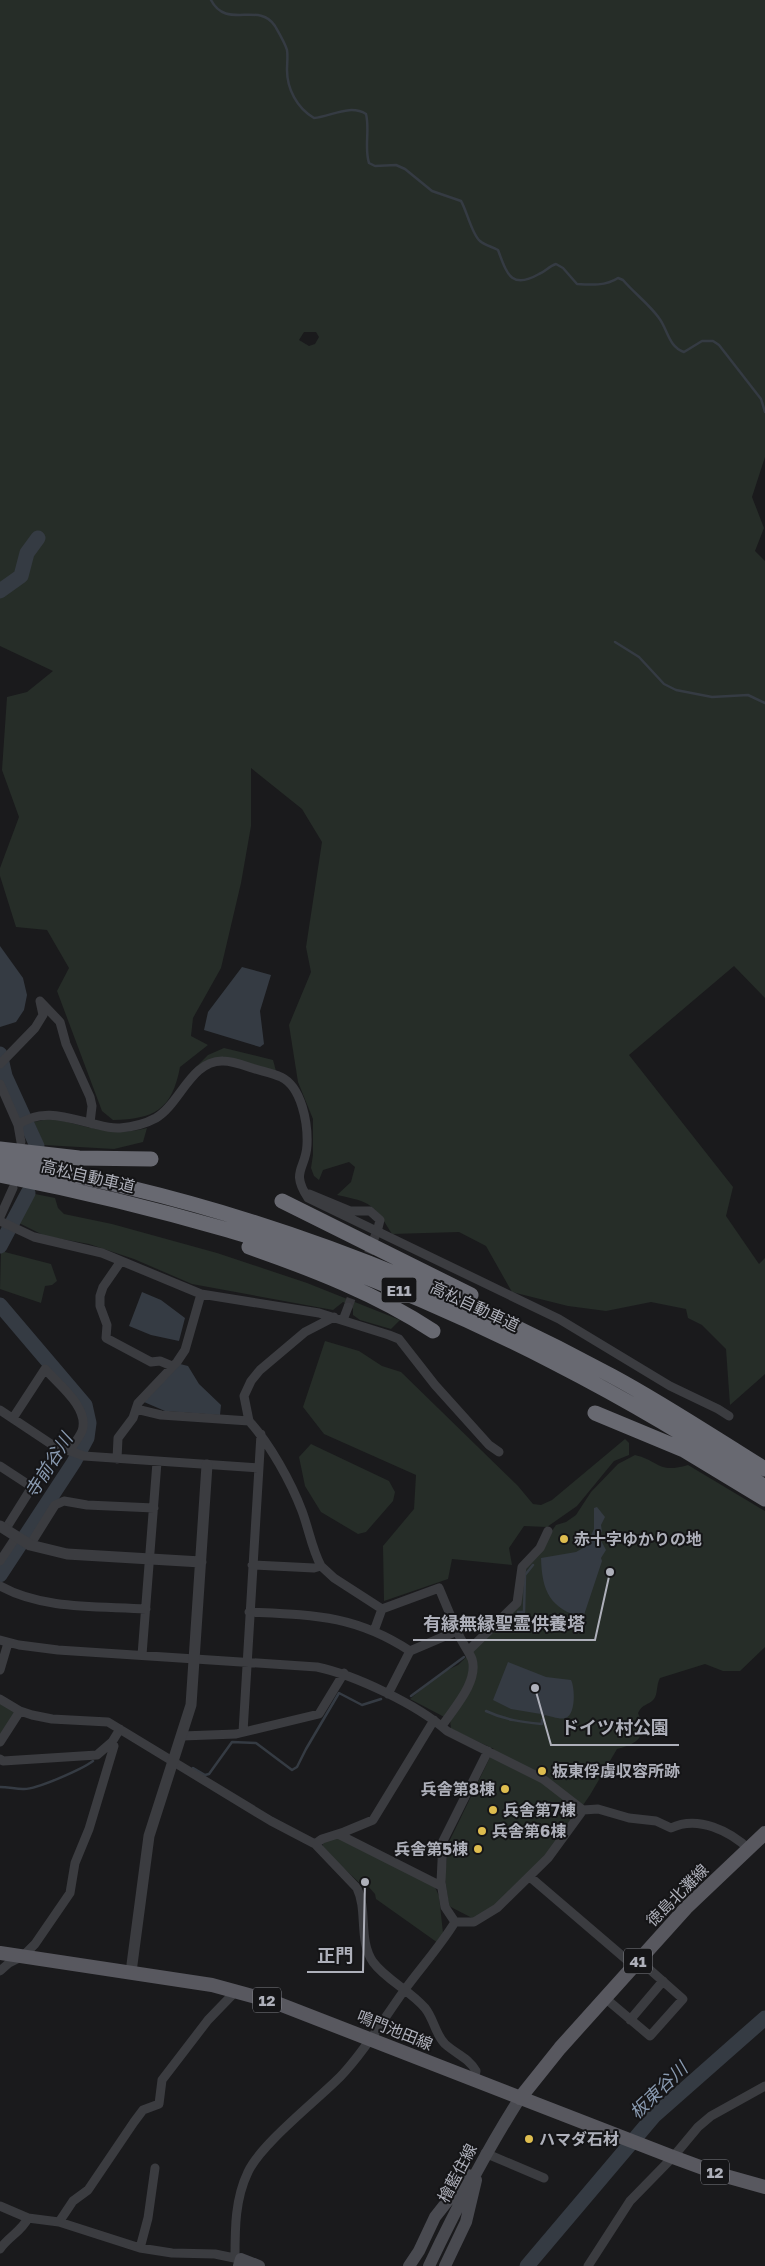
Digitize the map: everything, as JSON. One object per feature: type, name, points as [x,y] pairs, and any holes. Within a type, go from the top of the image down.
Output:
[{"type":"highway","points":[[0,1149],[79,1158],[151,1159]]},
{"type":"highway","name":"高松自動車道","points":[[0,1162],[66,1174],[157,1195],[239,1218],[328,1247],[405,1277],[562,1350],[684,1418],[765,1470]]},
{"type":"highway","name":"高松自動車道","points":[[0,1175],[174,1214],[325,1261],[399,1290],[468,1321],[604,1390],[678,1431],[765,1487]]},
{"type":"highway","points":[[282,1202],[518,1319],[562,1350]]},
{"type":"highway","points":[[174,1214],[238,1243],[312,1269],[412,1317],[434,1331]]},
{"type":"highway","points":[[595,1413],[684,1450],[765,1500]]},
{"type":"main road","name":"徳島北灘線","points":[[520,2098],[560,2048],[686,1908],[750,1850],[765,1833]]},
{"type":"main road","name":"鳴門池田線","points":[[0,1953],[212,1984],[274,2002],[722,2175],[765,2187]]},
{"type":"main road","name":"檜藍住線","points":[[429,2266],[483,2158],[520,2098]]},
{"type":"main road","points":[[409,2266],[419,2252],[435,2217],[460,2183],[483,2158]]},
{"type":"main road","points":[[445,2266],[466,2222],[483,2158]]},
{"type":"main road","points":[[238,2261],[259,2266]]},
{"type":"street","points":[[3,1062],[35,1028],[42,1015],[40,1001],[60,1022],[66,1044],[90,1097],[92,1106],[90,1123]]},
{"type":"street","points":[[22,1123],[50,1114],[118,1128],[140,1125],[156,1118],[175,1101],[199,1070],[222,1060],[282,1077],[290,1084],[298,1096],[305,1120],[307,1146],[299,1181],[304,1192],[315,1203],[559,1319],[670,1386],[729,1416]]},
{"type":"street","points":[[0,1084],[22,1123],[21,1142]]},
{"type":"street","points":[[13,1188],[5,1222],[34,1237],[102,1253],[201,1294],[297,1309],[339,1319],[399,1339],[435,1385],[499,1452]]},
{"type":"street","points":[[304,1192],[350,1211],[370,1211],[380,1220],[378,1228]]},
{"type":"street","points":[[121,1261],[103,1287],[100,1296],[100,1306],[107,1325],[106,1338],[151,1362],[160,1360],[172,1366]]},
{"type":"street","points":[[117,1459],[118,1438],[133,1418],[138,1403],[185,1350],[201,1294]]},
{"type":"street","points":[[348,1307],[339,1319],[305,1332],[260,1370],[251,1381],[244,1396],[249,1421],[261,1434],[302,1511],[314,1551],[322,1566],[334,1578],[382,1609]]},
{"type":"street","points":[[13,1418],[45,1369],[77,1404],[81,1413],[82,1431],[71,1452]]},
{"type":"street","points":[[136,1409],[161,1415],[249,1421]]},
{"type":"street","points":[[0,1410],[51,1444],[84,1456],[207,1466],[258,1468]]},
{"type":"street","points":[[243,1732],[261,1434]]},
{"type":"street","points":[[142,1655],[157,1462]]},
{"type":"street","points":[[0,1466],[32,1487],[3,1528],[23,1541],[67,1554],[201,1562]]},
{"type":"street","points":[[132,1972],[149,1836],[191,1705],[207,1466]]},
{"type":"street","points":[[0,1561],[23,1541],[55,1505],[64,1501],[86,1505],[154,1508]]},
{"type":"street","points":[[468,1651],[517,1603],[522,1567],[540,1548],[548,1531]]},
{"type":"street","points":[[252,1565],[314,1568],[322,1566]]},
{"type":"street","points":[[0,1586],[30,1599],[46,1603],[146,1609]]},
{"type":"street","points":[[374,1630],[382,1609],[439,1588],[472,1661],[472,1674],[467,1688],[442,1726]]},
{"type":"street","points":[[250,1612],[335,1618],[374,1630],[410,1651]]},
{"type":"street","points":[[388,1694],[410,1651],[457,1631]]},
{"type":"street","points":[[0,1670],[4,1642],[58,1650],[317,1667],[344,1673],[388,1694],[434,1720],[447,1731],[547,1781],[583,1810],[598,1809],[629,1818],[656,1821],[671,1828],[681,1823],[692,1822],[720,1829],[736,1836],[750,1850]]},
{"type":"street","points":[[182,1736],[243,1732],[319,1714],[344,1673]]},
{"type":"street","points":[[0,1699],[20,1711],[52,1719],[108,1722],[271,1821],[315,1844],[357,1888],[361,1896],[363,1932],[368,1953],[374,1964],[424,2007],[439,2038],[472,2063],[476,2071],[474,2080]]},
{"type":"street","points":[[0,1742],[20,1711]]},
{"type":"street","points":[[315,1844],[322,1839],[373,1820],[434,1720]]},
{"type":"street","points":[[0,1759],[3,1761],[97,1755],[112,1742],[120,1729]]},
{"type":"street","points":[[0,1971],[23,1956],[35,1944],[70,1893],[75,1862],[97,1803],[114,1746],[112,1742]]},
{"type":"street","points":[[455,1922],[445,1907],[441,1886],[443,1841],[488,1752]]},
{"type":"street","points":[[455,1922],[474,1922],[489,1914],[530,1877],[558,1846],[583,1810]]},
{"type":"street","points":[[338,1834],[441,1886]]},
{"type":"street","points":[[530,1877],[636,1963],[663,1981],[683,1999],[650,2036],[605,1998]]},
{"type":"street","points":[[0,2206],[28,2218],[59,2222],[140,2248],[155,2251],[215,2254],[238,2261],[237,2206],[249,2170],[273,2141],[356,2058],[404,1990],[439,1948],[455,1922]]},
{"type":"street","points":[[630,2020],[663,1981]]},
{"type":"street","points":[[59,2222],[73,2200],[88,2190],[143,2110],[159,2104],[162,2080],[208,2020],[236,1991]]},
{"type":"street","points":[[588,2266],[630,2200],[669,2155],[711,2116],[765,2086]]},
{"type":"street","points":[[483,2158],[544,2178]]},
{"type":"street","points":[[140,2248],[148,2218],[155,2168]]},
{"type":"street","points":[[0,2249],[11,2236],[25,2225],[28,2218]]},
{"type":"shaded area","points":[[0,0],[765,0],[765,457],[752,497],[764,528],[755,551],[765,561],[765,998],[734,966],[629,1055],[733,1187],[726,1216],[759,1264],[765,1258],[765,1374],[730,1405],[726,1349],[702,1325],[688,1318],[686,1309],[651,1302],[606,1311],[568,1306],[512,1292],[486,1246],[459,1232],[392,1234],[376,1210],[365,1203],[337,1195],[351,1182],[355,1167],[349,1162],[323,1170],[319,1180],[314,1176],[311,1168],[313,1119],[298,1082],[289,1025],[311,972],[306,947],[322,842],[302,809],[251,768],[251,826],[241,883],[221,968],[193,1018],[191,1036],[208,1045],[180,1067],[177,1082],[172,1093],[159,1109],[140,1117],[113,1120],[102,1111],[57,991],[69,968],[47,930],[16,927],[0,876],[0,868],[19,817],[2,770],[7,697],[27,692],[53,671],[0,646]],"holes":[[[304,332],[316,332],[319,337],[315,344],[309,346],[299,340]]]},
{"type":"shaded area","points":[[0,946],[23,978],[27,995],[24,1010],[16,1022],[0,1027]]},
{"type":"shaded area","points":[[242,967],[271,975],[260,1011],[264,1044],[260,1047],[204,1030],[208,1012]]},
{"type":"shaded area","points":[[224,1048],[273,1060],[276,1071],[210,1059],[195,1068],[208,1055]]},
{"type":"shaded area","points":[[52,1118],[111,1131],[147,1128],[143,1142],[114,1149],[44,1145],[34,1122]]},
{"type":"shaded area","points":[[30,1193],[55,1198],[58,1208],[64,1214],[112,1224],[217,1253],[307,1283],[400,1320],[391,1329],[360,1320],[353,1315],[353,1307],[343,1302],[333,1310],[192,1284],[134,1259],[89,1244],[45,1236],[19,1223]]},
{"type":"shaded area","points":[[1,1251],[51,1264],[57,1281],[52,1285],[45,1286],[41,1303],[0,1289]]},
{"type":"shaded area","points":[[142,1292],[161,1300],[185,1318],[179,1341],[151,1335],[129,1326]]},
{"type":"shaded area","points":[[325,1341],[359,1351],[382,1366],[401,1372],[518,1486],[533,1504],[541,1505],[552,1500],[625,1439],[629,1443],[629,1455],[614,1461],[577,1506],[547,1527],[524,1526],[509,1548],[512,1565],[452,1559],[448,1579],[384,1601],[383,1546],[414,1509],[416,1475],[324,1434],[303,1407]]},
{"type":"shaded area","points":[[180,1364],[188,1366],[199,1384],[221,1405],[220,1415],[165,1411],[144,1402]]},
{"type":"shaded area","points":[[311,1444],[389,1481],[395,1492],[393,1501],[366,1532],[358,1534],[321,1512],[305,1486],[299,1457]]},
{"type":"shaded area","points":[[635,1455],[665,1467],[671,1468],[688,1465],[765,1511],[765,1647],[740,1671],[723,1671],[705,1664],[660,1678],[654,1699],[638,1713],[642,1727],[640,1737],[631,1744],[617,1749],[590,1795],[556,1844],[503,1901],[474,1919],[449,1906],[445,1878],[448,1844],[494,1749],[451,1729],[450,1720],[410,1699],[441,1673],[458,1665],[519,1607],[525,1570],[556,1525],[566,1522],[576,1515],[591,1492],[618,1464]]},
{"type":"shaded area","points":[[597,1507],[605,1517],[601,1525],[602,1532],[599,1531],[598,1535],[606,1550],[601,1558],[602,1561],[583,1618],[555,1604],[550,1597],[543,1580],[541,1558],[576,1552],[585,1547],[594,1529],[594,1508]]},
{"type":"shaded area","points":[[508,1662],[546,1677],[571,1680],[574,1701],[569,1716],[558,1718],[545,1715],[544,1717],[541,1714],[511,1709],[493,1700]]},
{"type":"shaded area","points":[[0,1702],[16,1712],[0,1737]]},
{"type":"shaded area","points":[[336,1836],[434,1885],[439,1896],[443,1933],[438,1943],[376,1899],[375,1894],[367,1885],[365,1888],[322,1848],[324,1840]]},
{"type":"waterway","points":[[211,0],[217,9],[225,13],[260,16],[268,19],[275,26],[286,47],[287,77],[291,91],[303,109],[314,118],[347,110],[360,111],[366,114],[369,163],[375,166],[396,165],[405,169],[432,191],[461,201],[477,238],[484,244],[498,250],[504,266],[511,277],[516,280],[530,279],[556,264],[563,268],[577,284],[603,284],[618,278],[623,280],[655,313],[671,342],[679,349],[684,352],[702,341],[713,341],[719,345],[761,399],[765,412]]},
{"type":"waterway","name":"寺前谷川","points":[[0,591],[21,576],[27,553],[38,538]]},
{"type":"waterway","points":[[615,642],[639,657],[664,684],[676,690],[712,697],[748,695],[765,703]]},
{"type":"waterway","name":"寺前谷川","points":[[0,1054],[5,1076],[37,1146]]},
{"type":"waterway","name":"寺前谷川","points":[[0,1246],[28,1193]]},
{"type":"waterway","name":"寺前谷川","points":[[0,1305],[85,1405],[89,1423],[87,1438],[74,1462],[0,1575]]},
{"type":"waterway","points":[[518,1612],[524,1612],[525,1575],[533,1565]]},
{"type":"waterway","points":[[411,1696],[464,1657]]},
{"type":"waterway","points":[[193,1768],[205,1775],[209,1774],[232,1742],[256,1743],[292,1770],[297,1767],[339,1693],[362,1705],[381,1699]]},
{"type":"waterway","points":[[486,1711],[500,1717],[521,1721],[542,1724],[542,1720]]},
{"type":"waterway","points":[[0,1787],[23,1789],[38,1786],[69,1774],[93,1761]]},
{"type":"waterway","name":"板東谷川","points":[[527,2266],[654,2116],[765,2018]]},
{"type":"tunnel","points":[[364,1266],[378,1228]]},
{"type":"tunnel","points":[[348,1307],[356,1285]]},
{"type":"place","name":"赤十字ゆかりの地","points":[[564,1539]]},
{"type":"place","name":"有縁無縁聖霊供養塔","points":[[610,1572]]},
{"type":"place","name":"ドイツ村公園","points":[[535,1688]]},
{"type":"place","name":"板東俘虜収容所跡","points":[[542,1771]]},
{"type":"place","name":"兵舎第8棟","points":[[505,1789]]},
{"type":"place","name":"兵舎第7棟","points":[[493,1810]]},
{"type":"place","name":"兵舎第6棟","points":[[482,1831]]},
{"type":"place","name":"兵舎第5棟","points":[[478,1849]]},
{"type":"place","name":"正門","points":[[365,1882]]},
{"type":"place","name":"ハマダ石材","points":[[529,2139]]}]
